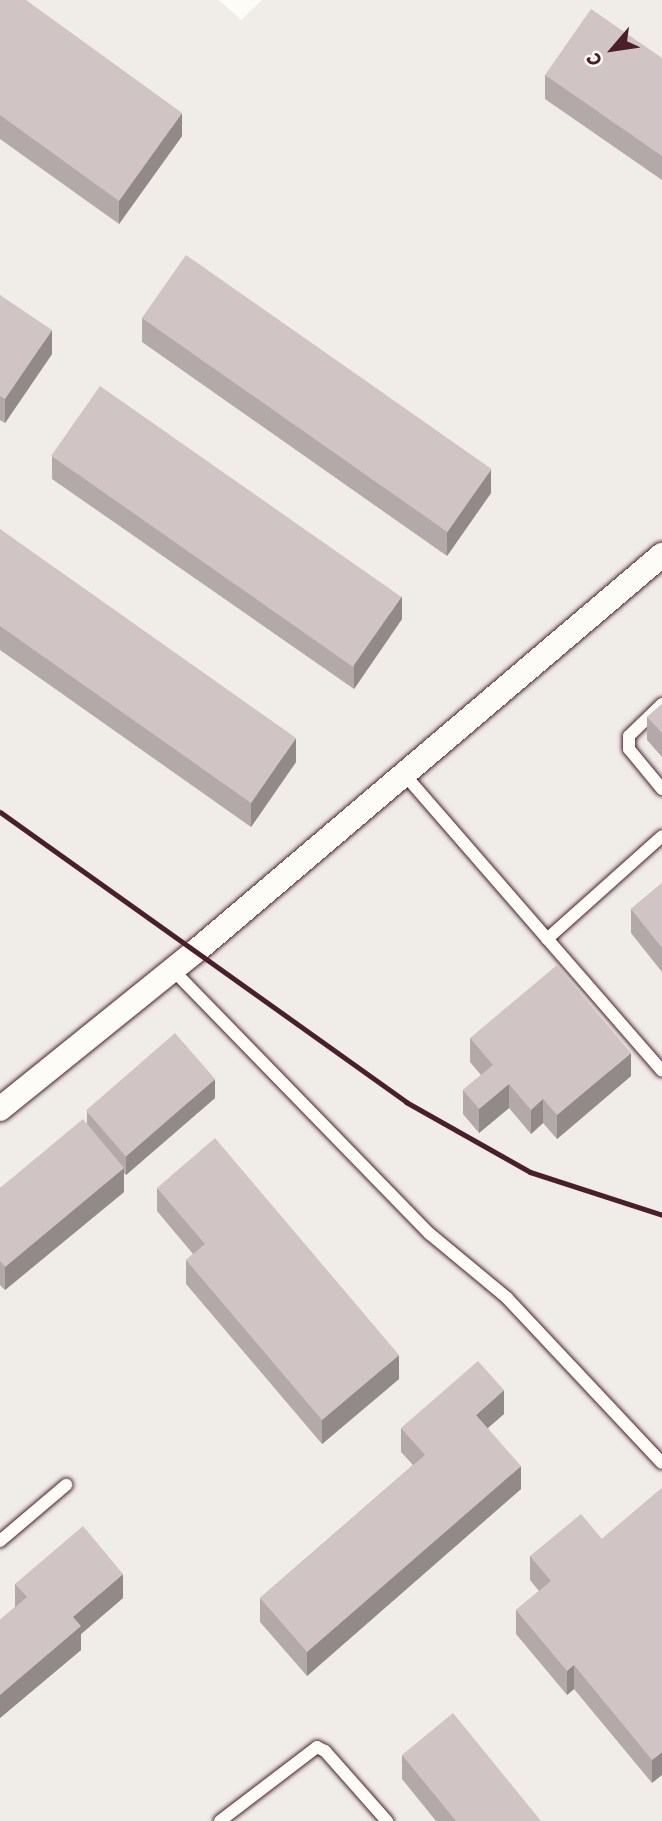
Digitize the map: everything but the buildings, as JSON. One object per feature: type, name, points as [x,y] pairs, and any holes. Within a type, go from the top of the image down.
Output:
[{"type":"street","points":[[0,1109],[173,970],[662,555]]},
{"type":"lane","points":[[662,704],[629,736],[629,749],[662,789]]},
{"type":"lane","points":[[404,774],[662,1071]]},
{"type":"lane","points":[[547,939],[662,836]]},
{"type":"lane","points":[[173,970],[430,1234],[507,1298],[662,1463]]},
{"type":"lane","points":[[0,1541],[66,1485]]},
{"type":"lane","points":[[220,1821],[317,1747],[326,1751],[387,1821]]},
{"type":"shaded area","points":[[0,0],[219,0],[241,20],[262,0],[662,0],[662,1821],[0,1821]]},
{"type":"railway","points":[[0,812],[406,1102],[530,1172],[662,1215]]}]
